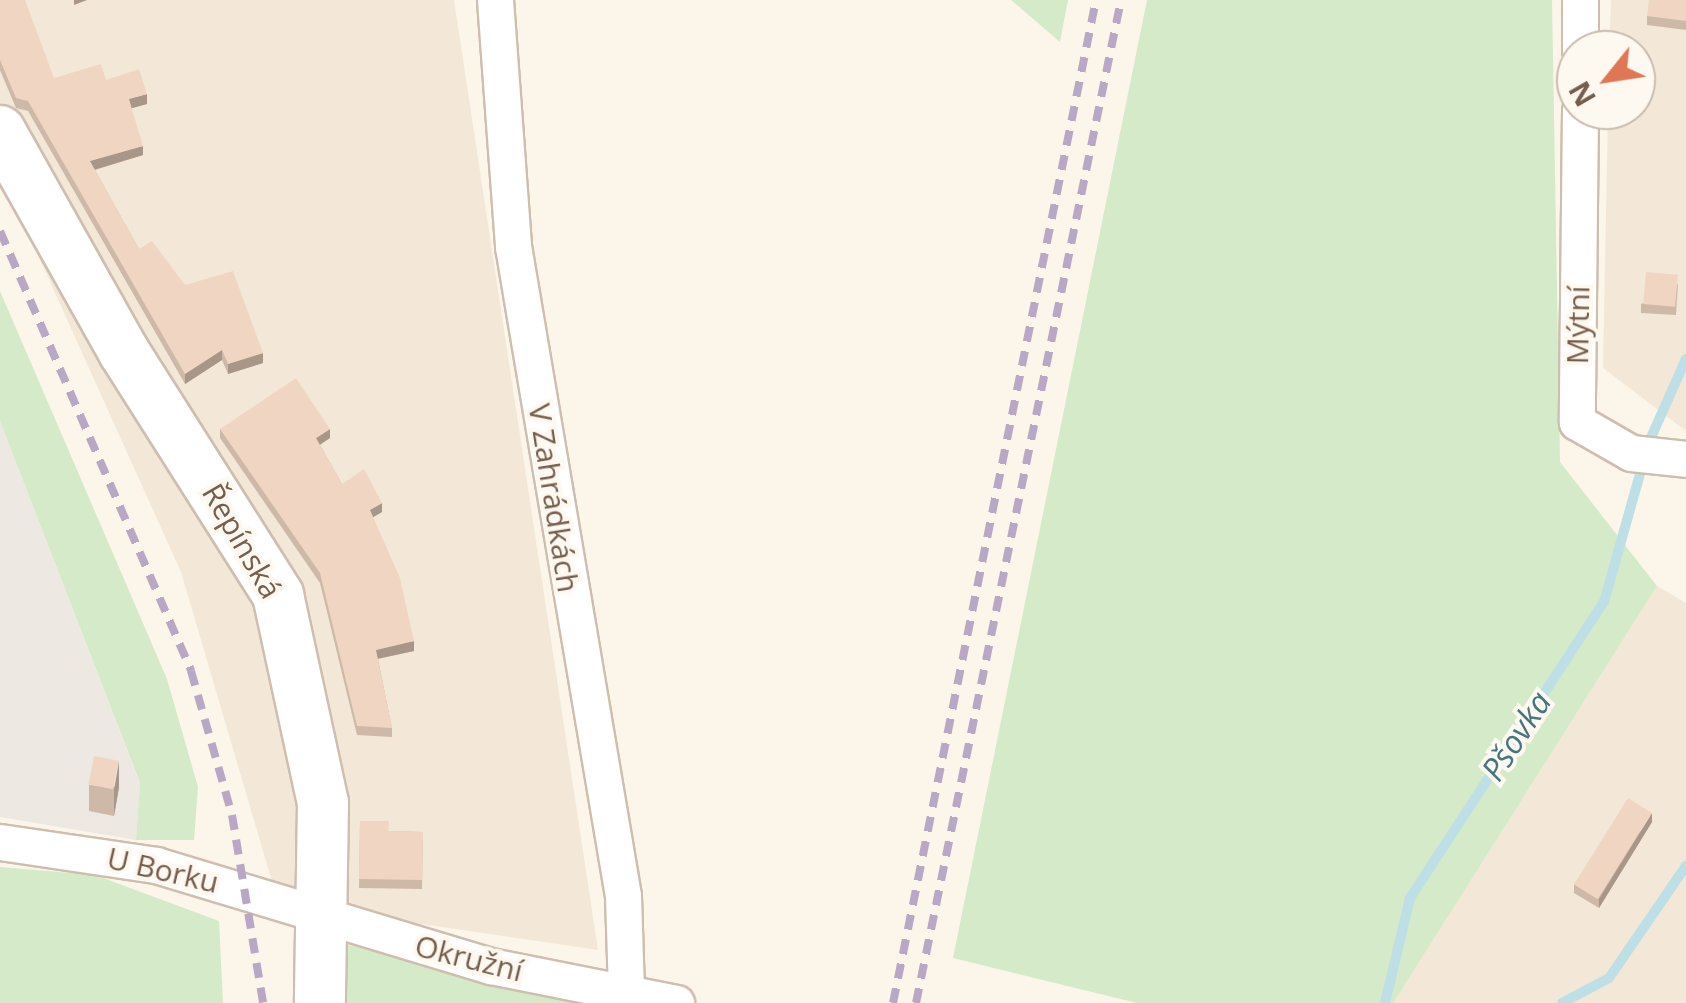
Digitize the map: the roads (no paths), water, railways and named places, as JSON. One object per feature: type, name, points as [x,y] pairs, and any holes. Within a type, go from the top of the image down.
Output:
[{"type":"street","name":"V Zahrádkách","points":[[495,0],[513,246],[623,896],[626,994]]},
{"type":"street","points":[[1580,0],[1580,30]]},
{"type":"street","name":"Mýtní","points":[[1580,130],[1577,422],[1631,452],[1686,459]]},
{"type":"street","name":"Řepínská","points":[[0,131],[124,352],[278,596],[323,804],[320,1003]]},
{"type":"street","name":"U Borku","points":[[0,842],[156,865],[322,918]]},
{"type":"street","name":"Okružní","points":[[322,918],[676,1003]]},
{"type":"waterway","name":"Pšovka","points":[[1649,442],[1686,359]]},
{"type":"waterway","name":"Pšovka","points":[[1385,1003],[1410,898],[1604,602],[1642,467]]},
{"type":"waterway","points":[[1562,1003],[1609,978],[1686,866]]},
{"type":"railway","points":[[893,1003],[1096,0]]},
{"type":"railway","points":[[916,1003],[1121,0]]},
{"type":"railway","points":[[0,231],[191,671],[232,815],[263,1003]]}]
